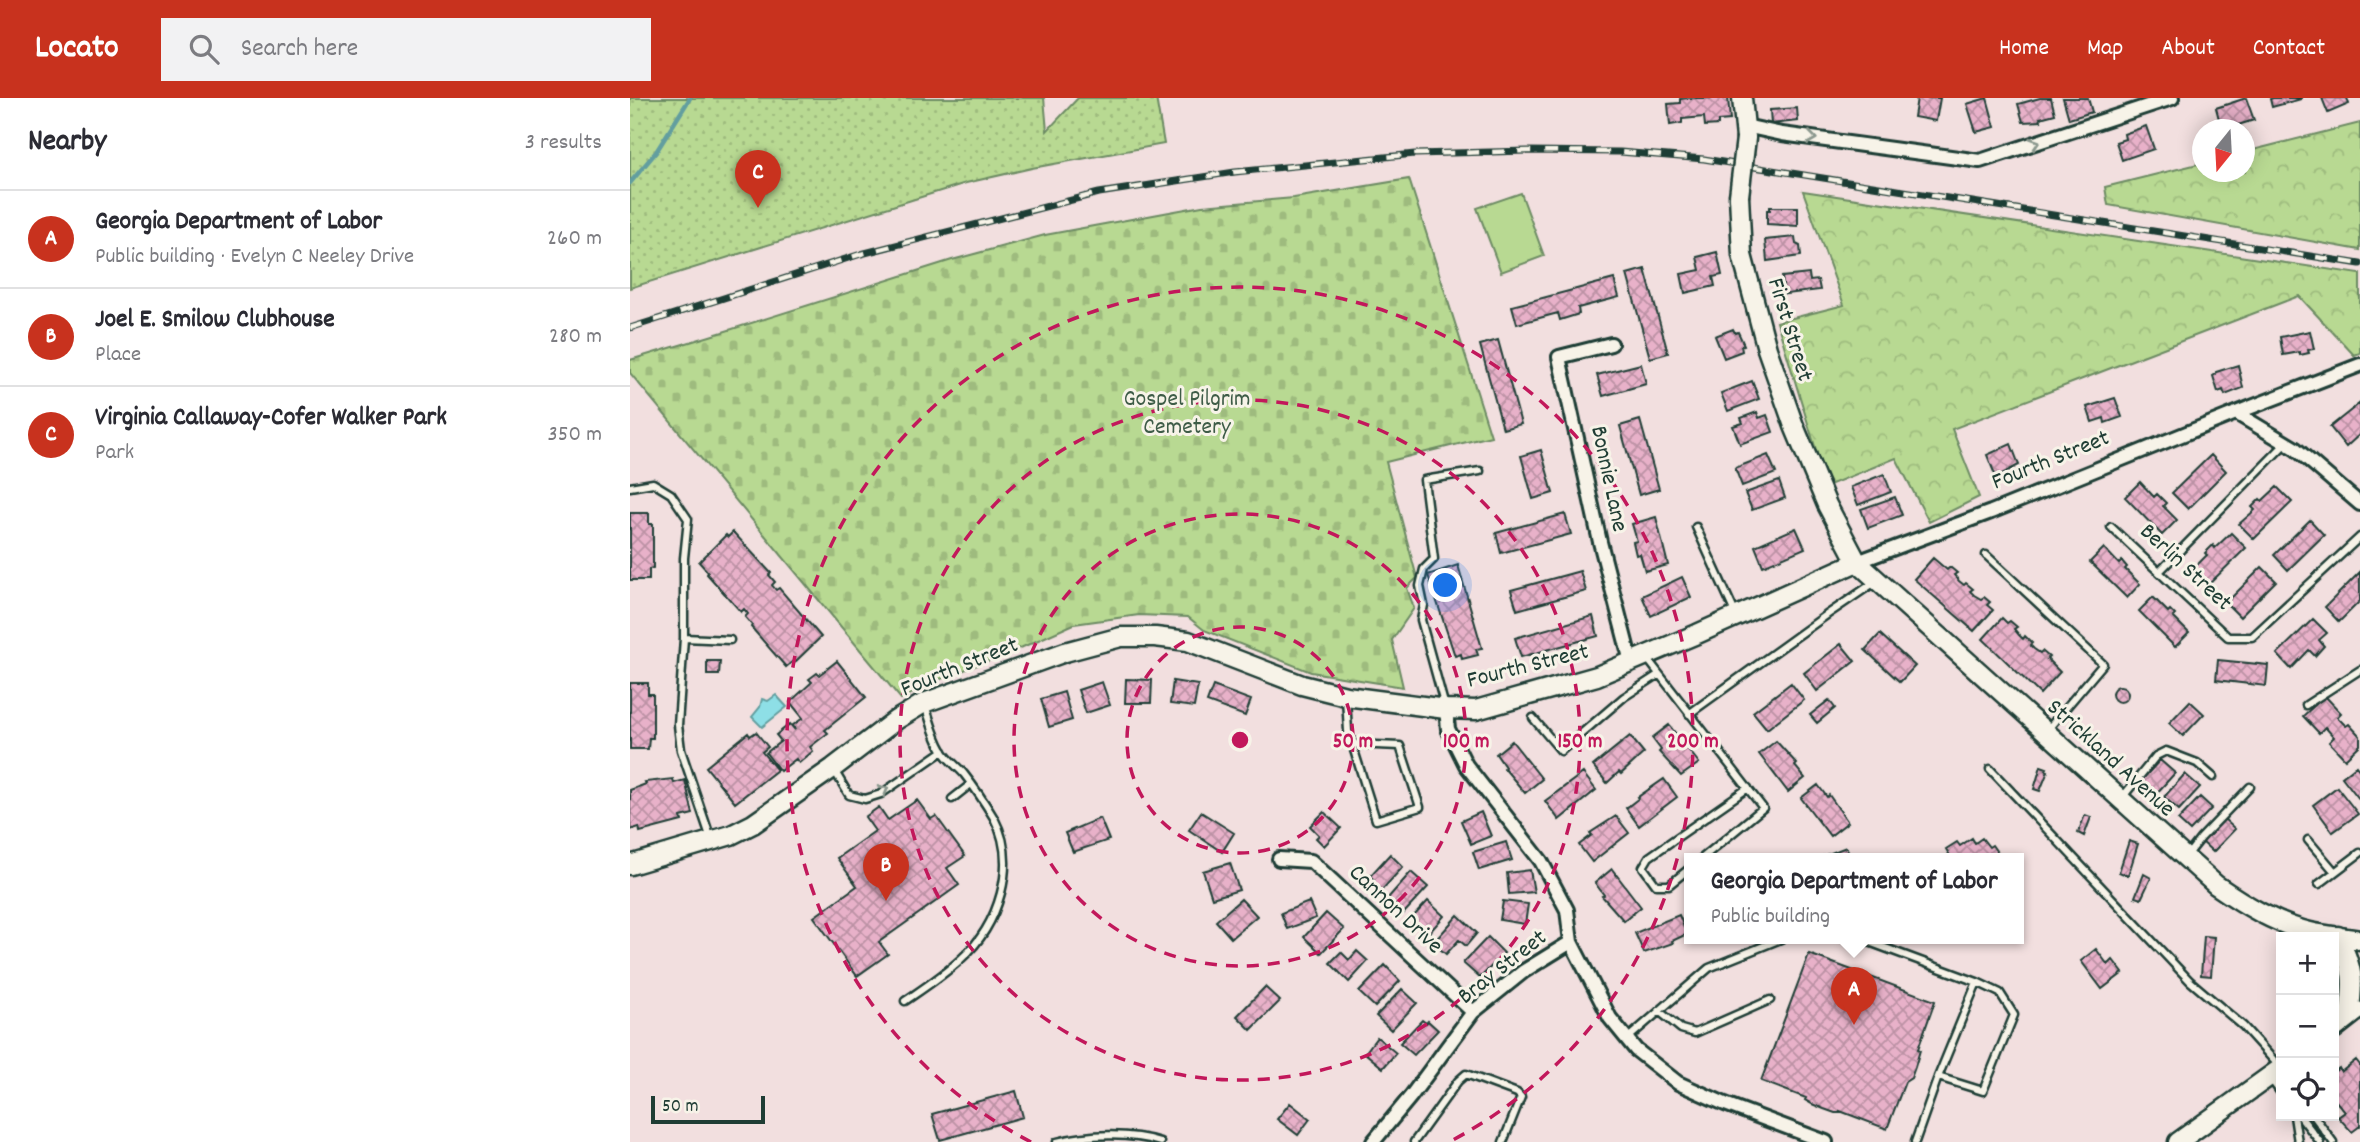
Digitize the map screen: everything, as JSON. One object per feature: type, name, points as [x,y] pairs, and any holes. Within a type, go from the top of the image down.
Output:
[{"type":"street","name":"First Street","points":[[1742,98],[1746,132],[1739,196],[1742,255],[1767,349],[1798,438],[1827,505],[1857,562]]},
{"type":"street","points":[[1746,132],[1783,134],[1980,161],[2172,98]]},
{"type":"street","name":"Bonnie Lane","points":[[1611,344],[1559,356],[1600,542],[1638,659]]},
{"type":"street","name":"Fourth Street","points":[[630,865],[711,841],[753,824],[896,720],[924,704],[1065,652],[1121,637],[1155,637],[1188,642],[1302,685],[1346,696],[1446,709],[1476,710],[1597,676],[1857,562],[1991,512],[2360,365]]},
{"type":"street","points":[[2236,413],[2286,443],[2360,503]]},
{"type":"street","name":"Strickland Avenue","points":[[1857,562],[2045,734],[2216,885],[2261,912],[2301,929],[2317,932]]},
{"type":"street","name":"Bray Street","points":[[1373,1142],[1412,1096],[1474,1012],[1524,971],[1571,942],[1567,910],[1541,861],[1466,765],[1448,729],[1446,709]]},
{"type":"street","name":"Cannon Drive","points":[[1279,859],[1311,861],[1474,1012]]},
{"type":"street","name":"Strickland Avenue","points":[[2339,936],[2360,940]]},
{"type":"street","points":[[2339,938],[2351,963],[2355,1013],[2339,1025]]},
{"type":"street","points":[[1571,942],[1610,1018],[1636,1050],[1678,1083],[1725,1104],[1826,1142]]},
{"type":"street","points":[[2178,1142],[2276,1071]]},
{"type":"lane","points":[[2159,572],[2286,443]]},
{"type":"lane","points":[[1446,709],[1421,620],[1424,605],[1420,586],[1424,569],[1434,559],[1424,480],[1480,471]]},
{"type":"lane","points":[[630,487],[653,483],[671,494],[688,519],[678,724],[681,750],[711,841]]},
{"type":"lane","points":[[1696,527],[1737,616]]},
{"type":"lane","name":"Berlin Street","points":[[2111,527],[2228,637],[2252,637],[2360,537]]},
{"type":"lane","points":[[1986,555],[2103,664],[2045,734]]},
{"type":"lane","points":[[1689,714],[1877,581]]},
{"type":"lane","points":[[684,638],[730,640]]},
{"type":"lane","points":[[1638,659],[1658,675],[1763,808],[1708,853]]},
{"type":"lane","points":[[2306,705],[2360,670]]},
{"type":"lane","points":[[1533,718],[1561,751],[1624,697],[1658,675]]},
{"type":"lane","points":[[1346,696],[1348,730],[1352,744],[1376,820],[1420,807],[1400,746],[1352,744]]},
{"type":"lane","points":[[905,1001],[947,971],[975,945],[993,915],[1001,893],[1005,852],[994,819],[971,784],[943,751],[924,704]]},
{"type":"lane","points":[[833,768],[849,794],[865,799],[881,794],[943,751]]},
{"type":"lane","points":[[2120,801],[2156,756],[2166,751],[2197,763],[2213,777]]},
{"type":"lane","points":[[1990,769],[2190,981],[2243,1026],[2276,1067]]},
{"type":"lane","points":[[952,799],[971,784]]},
{"type":"lane","points":[[2185,859],[2201,838],[2250,787]]},
{"type":"lane","points":[[1684,873],[1670,885],[1656,885],[1643,867],[1649,857],[1748,788]]},
{"type":"lane","points":[[2308,841],[2335,872]]},
{"type":"lane","points":[[2319,884],[2360,853]]},
{"type":"lane","points":[[1627,1040],[1709,968],[1769,944]]},
{"type":"lane","points":[[1874,944],[2000,993],[2014,1015],[1983,1091],[1938,1077]]},
{"type":"lane","points":[[1915,1142],[1977,982]]},
{"type":"lane","points":[[1659,1011],[1681,1029],[1695,1033],[1770,1000]]},
{"type":"lane","points":[[1414,1142],[1458,1081],[1466,1074],[1517,1093],[1521,1097],[1503,1142]]},
{"type":"lane","points":[[2295,1121],[2298,1142]]},
{"type":"lane","points":[[2304,1121],[2320,1142]]},
{"type":"lane","points":[[2318,1121],[2333,1142]]},
{"type":"lane","points":[[1056,1142],[1079,1138],[1142,1136],[1160,1142]]},
{"type":"green space","points":[[630,98],[1044,98],[1047,131],[1078,98],[1156,98],[1164,144],[966,183],[630,288]]},
{"type":"green space","points":[[2360,123],[2360,250],[2108,205],[2105,187],[2192,165],[2192,182],[2255,182],[2255,149]]},
{"type":"green space","name":"Gospel Pilgrim Cemetery","points":[[1409,179],[1491,436],[1386,462],[1417,578],[1407,588],[1414,608],[1392,640],[1403,687],[1311,672],[1204,630],[1188,617],[1139,615],[1074,624],[938,680],[901,699],[630,373],[630,360],[952,260],[1045,235],[1202,206],[1294,198]]},
{"type":"green space","points":[[1803,191],[2360,274],[2360,353],[2354,355],[2299,296],[1952,429],[1979,497],[1929,522],[1896,458],[1827,486],[1777,322],[1844,305]]},
{"type":"green space","points":[[1521,193],[1544,256],[1501,272],[1477,208]]},
{"type":"water","points":[[776,695],[787,707],[762,727],[752,717],[760,707],[762,699],[768,701]]},
{"type":"building","points":[[1728,98],[1730,120],[1705,126],[1704,117],[1682,119],[1682,123],[1670,125],[1668,104],[1680,103],[1680,99]]},
{"type":"building","points":[[1917,98],[1940,98],[1936,121],[1914,117]]},
{"type":"building","points":[[1987,98],[1995,127],[1976,132],[1967,104]]},
{"type":"building","points":[[2051,98],[2055,114],[2040,118],[2041,121],[2023,122],[2018,104]]},
{"type":"building","points":[[2063,98],[2088,98],[2092,112],[2069,119]]},
{"type":"building","points":[[2246,98],[2254,119],[2219,119],[2216,108]]},
{"type":"building","points":[[2322,98],[2347,98],[2349,104],[2328,113]]},
{"type":"building","points":[[2270,99],[2301,99],[2272,107]]},
{"type":"building","points":[[1797,108],[1798,121],[1771,124],[1770,110]]},
{"type":"building","points":[[2146,126],[2154,149],[2122,160],[2116,142],[2125,139],[2124,134]]},
{"type":"building","points":[[1770,207],[1798,207],[1798,226],[1767,224],[1767,210],[1770,210]]},
{"type":"building","points":[[1795,237],[1801,256],[1767,261],[1765,240]]},
{"type":"building","points":[[1717,252],[1722,275],[1713,277],[1715,286],[1685,293],[1681,274],[1700,270],[1697,257]]},
{"type":"building","points":[[1645,269],[1668,353],[1650,358],[1627,274]]},
{"type":"building","points":[[1809,274],[1810,281],[1818,280],[1820,290],[1779,295],[1778,286],[1783,285],[1782,277]]},
{"type":"building","points":[[1614,279],[1619,297],[1578,308],[1579,314],[1560,320],[1558,313],[1517,324],[1512,306]]},
{"type":"building","points":[[1733,329],[1735,333],[1738,332],[1744,345],[1741,346],[1742,351],[1724,358],[1715,336]]},
{"type":"building","points":[[2310,331],[2314,349],[2300,355],[2300,352],[2283,355],[2280,337]]},
{"type":"building","points":[[1498,340],[1521,424],[1503,429],[1480,345]]},
{"type":"building","points":[[1641,364],[1646,384],[1603,396],[1597,375]]},
{"type":"building","points":[[2238,365],[2243,388],[2225,395],[2223,390],[2218,392],[2213,376],[2216,372]]},
{"type":"building","points":[[1752,381],[1759,399],[1728,411],[1721,393]]},
{"type":"building","points":[[2115,398],[2122,417],[2105,423],[2104,418],[2092,422],[2087,407]]},
{"type":"building","points":[[2360,403],[2360,434],[2346,447],[2330,427]]},
{"type":"building","points":[[1757,412],[1759,418],[1767,415],[1773,432],[1740,444],[1733,426],[1743,423],[1741,418]]},
{"type":"building","points":[[1640,420],[1659,489],[1639,495],[1620,426]]},
{"type":"building","points":[[2011,444],[2019,465],[1996,477],[1987,455]]},
{"type":"building","points":[[1541,450],[1553,493],[1533,499],[1521,456]]},
{"type":"building","points":[[1768,455],[1776,473],[1742,486],[1735,468]]},
{"type":"building","points":[[2211,455],[2226,471],[2188,509],[2172,493]]},
{"type":"building","points":[[1884,474],[1891,492],[1858,505],[1851,487]]},
{"type":"building","points":[[1779,481],[1785,498],[1752,510],[1745,493]]},
{"type":"building","points":[[2140,482],[2154,497],[2157,494],[2166,503],[2163,506],[2177,520],[2162,535],[2125,497]]},
{"type":"building","points":[[2277,487],[2292,502],[2254,539],[2239,524],[2255,510],[2252,507],[2260,499],[2262,501]]},
{"type":"building","points":[[1895,497],[1902,515],[1868,528],[1861,509]]},
{"type":"building","points":[[630,513],[649,513],[649,524],[653,524],[653,568],[649,569],[649,580],[630,580]]},
{"type":"building","points":[[1565,514],[1571,534],[1501,553],[1496,533]]},
{"type":"building","points":[[1656,517],[1668,565],[1645,571],[1640,554],[1636,555],[1633,542],[1637,541],[1632,524]]},
{"type":"building","points":[[2310,520],[2324,535],[2288,570],[2274,555]]},
{"type":"building","points":[[1796,528],[1805,548],[1763,566],[1755,546]]},
{"type":"building","points":[[733,532],[771,573],[769,575],[775,582],[772,585],[776,590],[779,588],[821,637],[794,663],[786,667],[751,627],[744,609],[741,612],[699,562],[726,535],[728,537]]},
{"type":"building","points":[[2231,533],[2246,548],[2207,586],[2192,570],[2213,545],[2215,548]]},
{"type":"building","points":[[2104,548],[2119,564],[2122,561],[2127,567],[2125,569],[2140,584],[2127,598],[2090,562]]},
{"type":"building","points":[[1933,558],[1947,570],[1950,567],[1957,573],[1954,575],[1964,585],[1966,583],[1973,589],[1970,591],[1974,595],[1981,599],[1984,597],[1990,602],[1987,605],[1993,610],[1974,631],[1914,579]]},
{"type":"building","points":[[1458,565],[1482,648],[1476,649],[1478,655],[1462,659],[1461,654],[1455,656],[1428,575]]},
{"type":"building","points":[[2262,567],[2276,581],[2240,617],[2226,603]]},
{"type":"building","points":[[1580,571],[1586,591],[1517,610],[1511,590]]},
{"type":"building","points":[[2360,572],[2360,601],[2339,622],[2325,607]]},
{"type":"building","points":[[1682,577],[1691,597],[1651,616],[1642,596]]},
{"type":"building","points":[[2153,597],[2168,612],[2170,610],[2175,615],[2173,617],[2189,633],[2175,647],[2139,611]]},
{"type":"building","points":[[1593,616],[1598,636],[1521,657],[1515,638]]},
{"type":"building","points":[[2002,618],[2017,627],[2014,629],[2019,635],[2023,639],[2025,636],[2034,649],[2049,657],[2047,659],[2060,672],[2040,694],[1983,639]]},
{"type":"building","points":[[2313,619],[2327,633],[2319,640],[2324,646],[2315,656],[2309,650],[2291,669],[2277,654]]},
{"type":"building","points":[[1880,634],[1915,666],[1900,682],[1865,650]]},
{"type":"building","points":[[1841,644],[1855,661],[1817,691],[1804,673]]},
{"type":"building","points":[[2218,660],[2268,665],[2266,686],[2216,680]]},
{"type":"building","points":[[707,661],[720,661],[719,675],[707,675]]},
{"type":"building","points":[[837,661],[866,697],[825,730],[828,733],[810,747],[813,751],[799,763],[796,759],[780,771],[766,753],[781,741],[776,735],[790,724],[795,730],[793,725],[803,718],[790,702],[812,682],[809,679]]},
{"type":"building","points":[[1126,679],[1152,680],[1151,703],[1125,703]]},
{"type":"building","points":[[1173,681],[1198,685],[1194,707],[1170,704]]},
{"type":"building","points":[[1102,682],[1110,705],[1086,713],[1078,690]]},
{"type":"building","points":[[630,683],[648,683],[648,694],[653,694],[653,738],[649,738],[648,749],[630,749]]},
{"type":"building","points":[[1791,683],[1804,700],[1767,729],[1753,712]]},
{"type":"building","points":[[1213,686],[1251,700],[1245,716],[1207,702]]},
{"type":"building","points":[[2120,686],[2126,688],[2126,700],[2120,702],[2114,700],[2112,694],[2114,688]]},
{"type":"building","points":[[1064,692],[1072,720],[1049,727],[1041,699]]},
{"type":"building","points":[[2325,696],[2341,713],[2337,717],[2346,726],[2349,724],[2360,736],[2360,745],[2345,759],[2329,742],[2334,737],[2325,727],[2319,733],[2303,716]]},
{"type":"building","points":[[1829,700],[1835,708],[1817,723],[1810,715]]},
{"type":"building","points":[[2190,701],[2204,714],[2183,736],[2169,723]]},
{"type":"building","points":[[1669,725],[1699,763],[1681,776],[1659,752],[1661,750],[1652,738]]},
{"type":"building","points":[[756,732],[768,747],[762,752],[777,770],[735,803],[706,767],[748,733],[750,736]]},
{"type":"building","points":[[1630,736],[1644,753],[1607,783],[1593,766]]},
{"type":"building","points":[[1512,741],[1542,779],[1525,793],[1496,754]]},
{"type":"building","points":[[1776,741],[1797,764],[1795,766],[1805,778],[1788,792],[1759,754]]},
{"type":"building","points":[[2160,760],[2175,773],[2154,796],[2139,783]]},
{"type":"building","points":[[2041,766],[2048,771],[2040,791],[2034,789]]},
{"type":"building","points":[[2356,766],[2360,771],[2360,800],[2342,777]]},
{"type":"building","points":[[1583,773],[1596,790],[1559,820],[1545,801]]},
{"type":"building","points":[[2185,774],[2200,787],[2179,810],[2164,797]]},
{"type":"building","points":[[673,779],[674,783],[685,780],[693,814],[681,817],[682,821],[640,832],[639,827],[630,830],[630,790],[646,784],[645,782]]},
{"type":"building","points":[[1664,779],[1677,797],[1639,826],[1626,808]]},
{"type":"building","points":[[1818,785],[1827,797],[1829,795],[1848,822],[1830,836],[1801,798]]},
{"type":"building","points":[[2337,787],[2358,814],[2333,832],[2313,805]]},
{"type":"building","points":[[2200,797],[2212,808],[2190,831],[2178,820]]},
{"type":"building","points":[[917,800],[931,819],[936,816],[965,856],[947,868],[959,885],[879,942],[888,954],[857,976],[814,917],[857,886],[837,858],[875,831],[865,817],[879,807],[888,820]]},
{"type":"building","points":[[1201,812],[1234,833],[1222,852],[1189,830]]},
{"type":"building","points":[[1324,812],[1341,828],[1324,846],[1316,838],[1319,835],[1310,826]]},
{"type":"building","points":[[1481,812],[1491,836],[1471,844],[1461,821]]},
{"type":"building","points":[[2085,815],[2091,817],[2084,836],[2078,833]]},
{"type":"building","points":[[1616,816],[1629,833],[1592,862],[1579,845],[1592,835],[1590,833]]},
{"type":"building","points":[[1100,818],[1109,840],[1073,852],[1065,833]]},
{"type":"building","points":[[2223,818],[2235,829],[2213,852],[2201,841]]},
{"type":"building","points":[[1972,838],[1975,843],[1982,838],[1998,853],[1948,853],[1946,849],[1957,842],[1960,846]]},
{"type":"building","points":[[2129,841],[2138,844],[2128,876],[2119,872]]},
{"type":"building","points":[[1506,842],[1512,860],[1479,870],[1473,852]]},
{"type":"building","points":[[1846,847],[1848,853],[1831,853]]},
{"type":"building","points":[[1390,854],[1403,867],[1380,892],[1370,884],[1374,880],[1370,876]]},
{"type":"building","points":[[1230,863],[1239,890],[1212,898],[1203,871]]},
{"type":"building","points":[[1612,869],[1641,907],[1624,921],[1602,896],[1604,895],[1595,883]]},
{"type":"building","points":[[1530,870],[1534,892],[1509,894],[1507,873]]},
{"type":"building","points":[[1411,872],[1428,887],[1404,913],[1388,898]]},
{"type":"building","points":[[2144,874],[2151,878],[2141,899],[2135,897]]},
{"type":"building","points":[[1241,899],[1257,916],[1231,938],[1216,921]]},
{"type":"building","points":[[1428,901],[1444,916],[1428,934],[1411,919]]},
{"type":"building","points":[[1503,901],[1528,904],[1525,924],[1500,920]]},
{"type":"building","points":[[1309,902],[1316,918],[1287,929],[1281,913]]},
{"type":"building","points":[[1326,913],[1344,929],[1321,953],[1304,937]]},
{"type":"building","points":[[1458,915],[1477,933],[1466,946],[1459,940],[1446,954],[1433,943]]},
{"type":"building","points":[[1679,915],[1684,927],[1684,935],[1672,941],[1673,943],[1644,953],[1635,933]]},
{"type":"building","points":[[2204,936],[2214,937],[2211,976],[2201,975]]},
{"type":"building","points":[[1488,937],[1504,953],[1480,978],[1463,963]]},
{"type":"building","points":[[2096,949],[2108,965],[2113,960],[2123,973],[2102,989],[2081,961]]},
{"type":"building","points":[[1357,951],[1368,961],[1349,982],[1330,963],[1341,952],[1349,960]]},
{"type":"building","points":[[1809,954],[1935,1001],[1911,1078],[1905,1082],[1887,1129],[1840,1111],[1835,1113],[1824,1109],[1805,1100],[1806,1098],[1761,1081]]},
{"type":"building","points":[[1385,965],[1400,981],[1375,1007],[1359,992]]},
{"type":"building","points":[[1265,987],[1280,1001],[1251,1030],[1237,1016]]},
{"type":"building","points":[[1402,989],[1417,1003],[1391,1030],[1376,1016]]},
{"type":"building","points":[[1422,1020],[1426,1023],[1428,1021],[1438,1030],[1414,1055],[1400,1043]]},
{"type":"building","points":[[1377,1037],[1396,1053],[1383,1068],[1365,1053]]},
{"type":"building","points":[[2356,1060],[2360,1065],[2360,1126],[2352,1132],[2339,1118],[2345,1112],[2339,1105],[2339,1068],[2341,1072]]},
{"type":"building","points":[[1016,1091],[1023,1117],[940,1140],[932,1114]]},
{"type":"building","points":[[1290,1103],[1310,1119],[1298,1135],[1277,1119]]},
{"type":"waterway","points":[[630,183],[656,152],[690,98]]},
{"type":"railway","points":[[630,328],[861,254],[1099,193],[1235,172],[1415,154],[1620,152],[1704,159],[2360,264]]},
{"type":"place","name":"Virginia Callaway-Cofer Walker Park","points":[[758,208]]},
{"type":"place","name":"Joel E. Smilow Clubhouse","points":[[886,901]]},
{"type":"place","name":"Georgia Department of Labor","points":[[1854,1025]]}]
